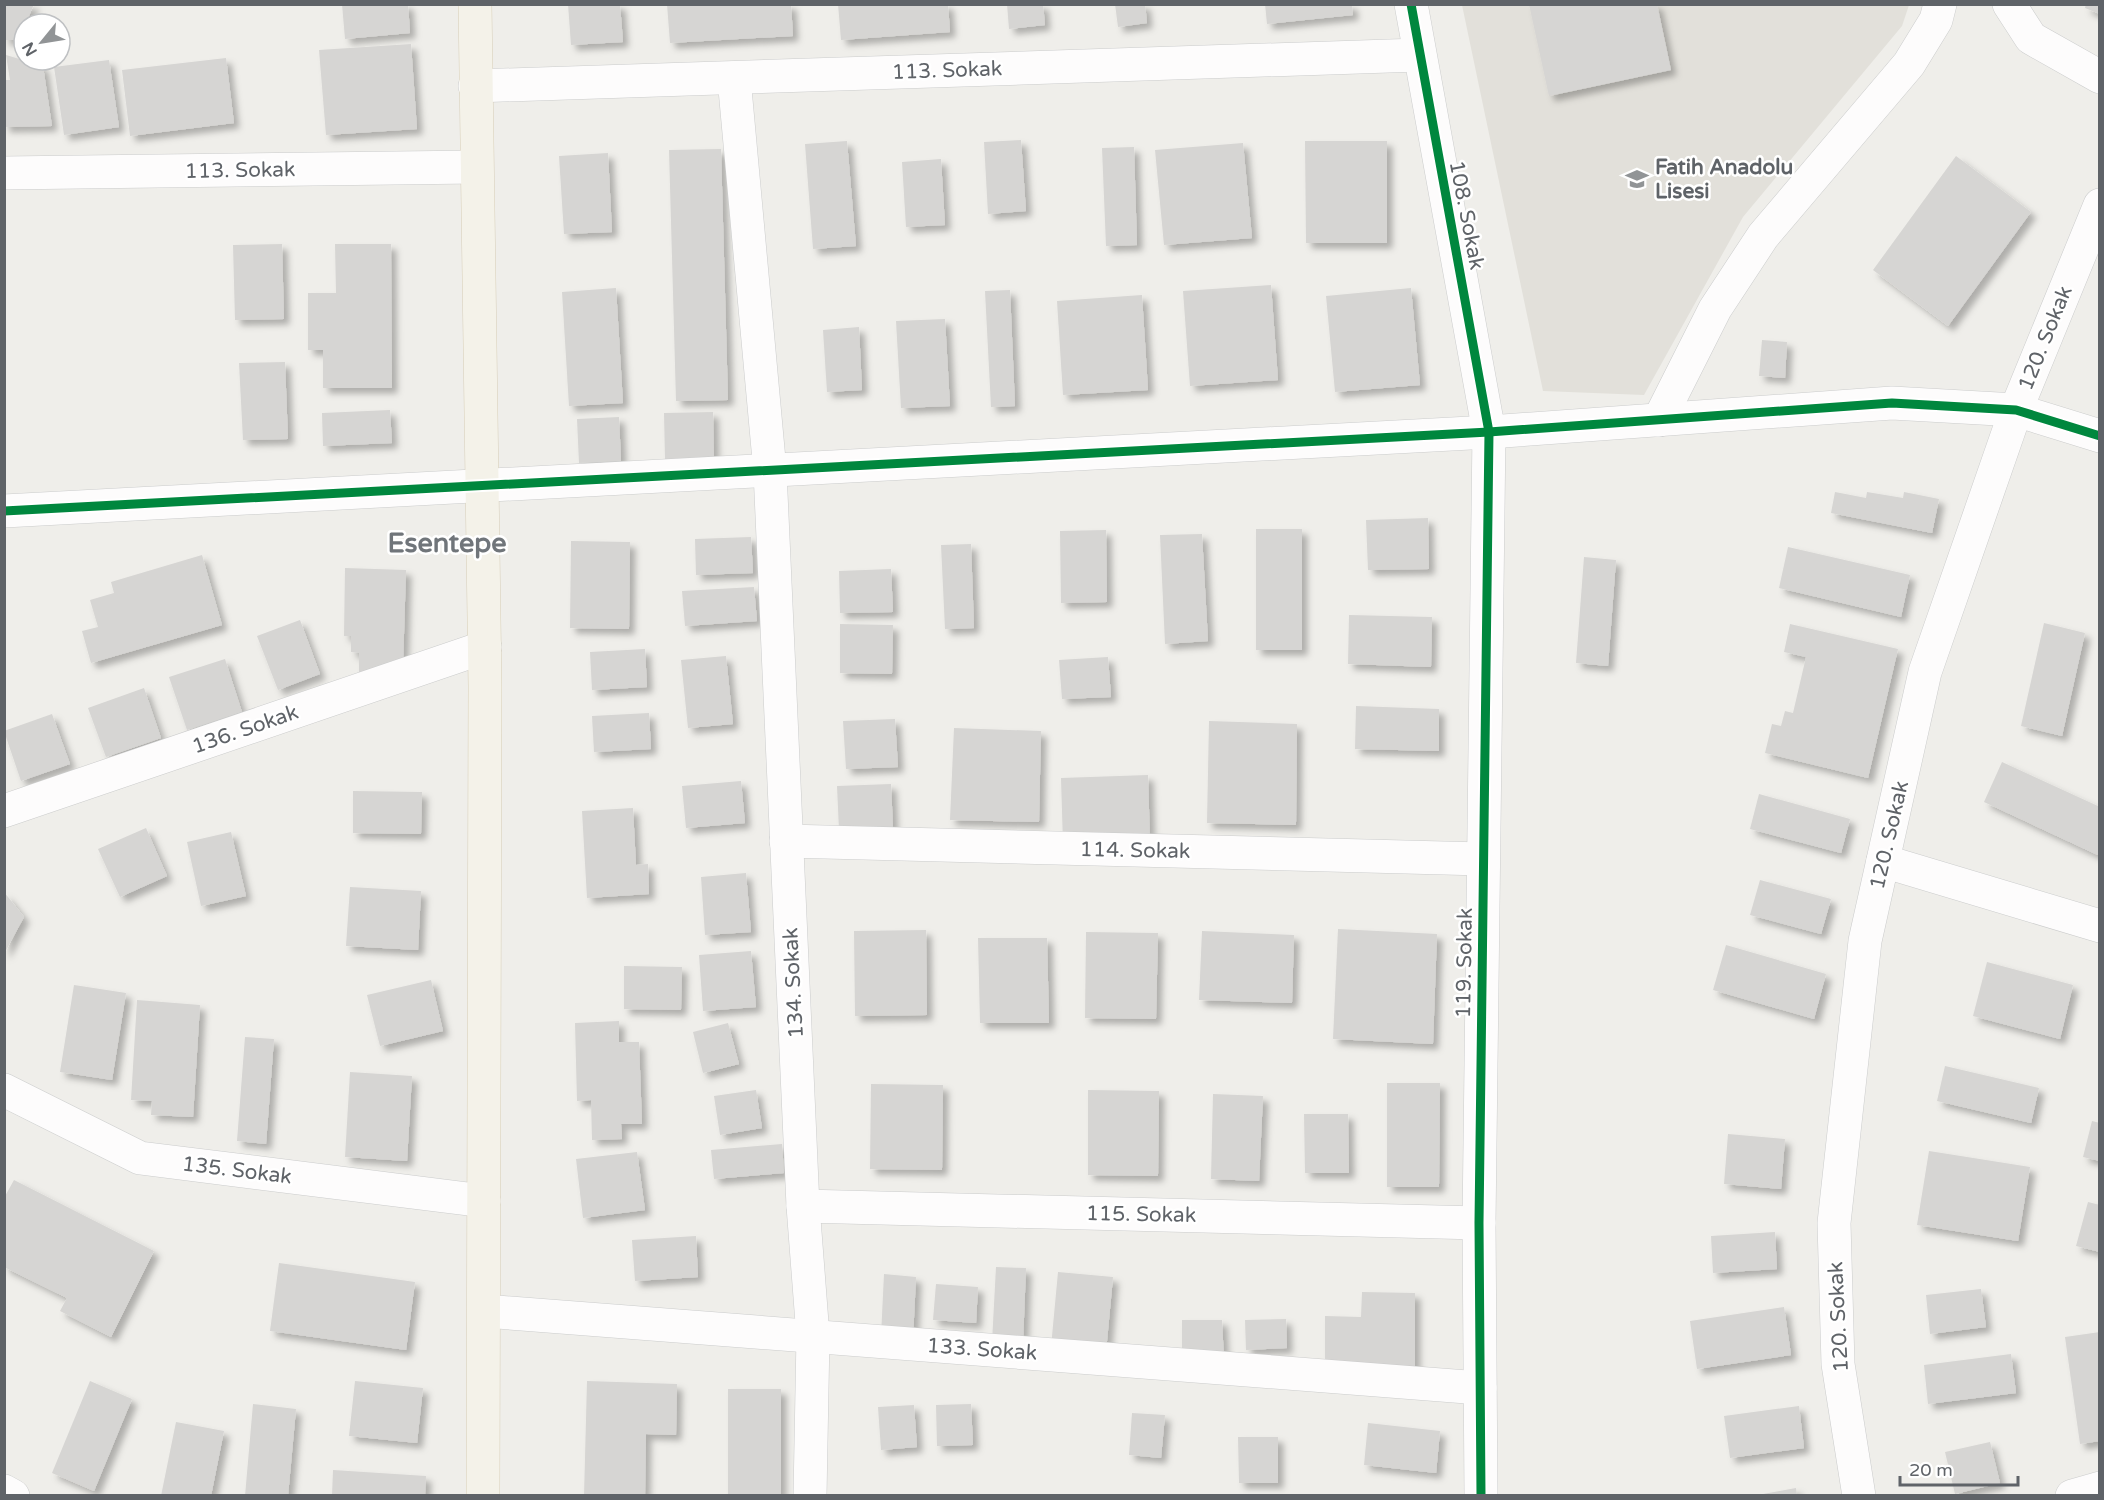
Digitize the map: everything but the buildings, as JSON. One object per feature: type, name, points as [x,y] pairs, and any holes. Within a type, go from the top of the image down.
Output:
[{"type":"main road","points":[[475,4],[485,647],[483,1496]]},
{"type":"street","name":"108. Sokak","points":[[1411,4],[1489,432]]},
{"type":"street","points":[[1659,420],[1715,309],[1763,236],[1909,64],[1936,20],[1940,4]]},
{"type":"street","points":[[2009,4],[2031,38],[2100,77]]},
{"type":"street","name":"113. Sokak","points":[[475,86],[1419,55]]},
{"type":"street","name":"134. Sokak","points":[[734,78],[770,471],[803,1206],[813,1336],[810,1496]]},
{"type":"street","name":"113. Sokak","points":[[4,172],[476,167]]},
{"type":"street","name":"120. Sokak","points":[[1859,1496],[1838,1364],[1834,1223],[1865,942],[1925,672],[2016,410],[2100,205]]},
{"type":"street","points":[[5,514],[1489,432],[1892,403],[2016,410],[2100,436]]},
{"type":"street","name":"119. Sokak","points":[[1481,1496],[1479,1223],[1489,432]]},
{"type":"street","name":"136. Sokak","points":[[4,811],[485,647]]},
{"type":"street","name":"114. Sokak","points":[[786,842],[1484,859]]},
{"type":"street","points":[[1883,861],[2100,926]]},
{"type":"street","name":"135. Sokak","points":[[4,1090],[140,1158],[484,1201]]},
{"type":"street","name":"115. Sokak","points":[[803,1206],[1479,1223]]},
{"type":"street","name":"133. Sokak","points":[[484,1311],[1480,1388]]},
{"type":"street","points":[[2072,1496],[2100,1488]]},
{"type":"street","points":[[4,1491],[13,1496]]},
{"type":"shaded area","name":"Fatih Anadolu Lisesi","points":[[1462,5],[1909,5],[1902,26],[1743,217],[1644,395],[1543,391]]},
{"type":"cycle path","points":[[1411,4],[1489,432],[1479,1223],[1481,1496]]},
{"type":"cycle path","points":[[4,511],[1489,432],[1892,403],[2016,410],[2100,436]]},
{"type":"place","name":"Fatih Anadolu Lisesi","points":[[1637,179]]},
{"type":"district","name":"Esentepe","points":[[447,543]]}]
